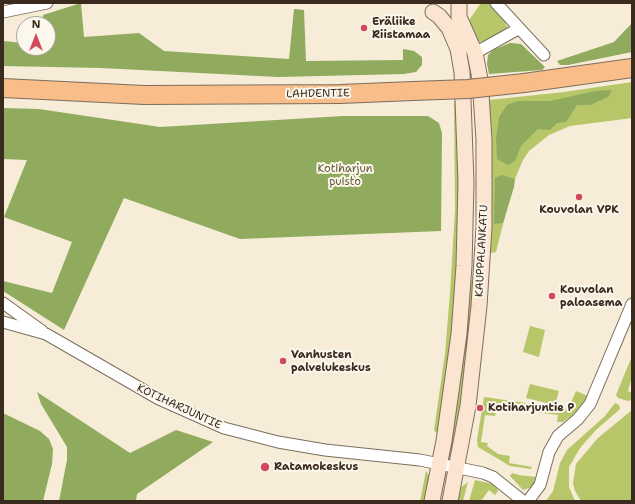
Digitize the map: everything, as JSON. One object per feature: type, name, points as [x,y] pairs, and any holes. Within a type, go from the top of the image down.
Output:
[{"type":"highway","name":"LAHDENTIE","points":[[3,88],[144,95],[332,94],[468,89],[632,68]]},
{"type":"main road","points":[[427,7],[446,12],[459,3]]},
{"type":"main road","name":"KAUPPALANKATU","points":[[450,501],[457,468],[474,351],[484,227],[484,140],[480,78],[475,53],[459,16],[459,3]]},
{"type":"main road","name":"KAUPPALANKATU","points":[[427,7],[439,16],[449,28],[458,49],[462,72],[466,182],[464,266],[459,334],[440,463],[432,501]]},
{"type":"street","points":[[3,12],[47,3]]},
{"type":"street","points":[[496,3],[518,29],[544,55]]},
{"type":"street","points":[[475,53],[518,29]]},
{"type":"street","points":[[3,303],[46,334]]},
{"type":"street","points":[[528,501],[540,485],[549,452],[558,436],[582,415],[590,404],[632,304]]},
{"type":"street","name":"KOTIHARJUNTIE","points":[[3,322],[46,334],[158,399],[224,428],[272,441],[317,449],[440,463],[488,475],[523,501]]},
{"type":"green space","points":[[81,3],[84,37],[139,33],[164,51],[289,59],[294,9],[304,10],[306,61],[403,60],[403,49],[414,51],[422,57],[422,65],[416,72],[404,74],[278,77],[101,68],[3,66],[3,41],[16,42],[16,56],[56,56],[56,16],[43,15]]},
{"type":"green space","points":[[481,3],[490,3],[502,17],[508,28],[505,34],[482,42],[477,41],[467,23]]},
{"type":"green space","points":[[632,23],[632,52],[568,65],[560,65],[557,61],[614,42]]},
{"type":"green space","points":[[510,43],[521,44],[545,67],[542,70],[489,74],[487,64],[488,55],[493,50]]},
{"type":"green space","points":[[632,82],[632,118],[570,126],[549,135],[529,151],[523,160],[514,181],[496,252],[490,253],[492,168],[489,100],[564,92]]},
{"type":"green space","points":[[612,90],[608,97],[590,105],[577,105],[566,122],[557,123],[550,130],[538,129],[521,146],[515,161],[508,165],[497,159],[496,139],[499,117],[507,105],[518,101],[550,101],[595,91]]},
{"type":"green space","points":[[459,100],[460,180],[454,318],[439,436],[434,430],[445,354],[450,293],[455,210],[454,101]]},
{"type":"green space","name":"Kotiharjun puisto","points":[[3,108],[39,109],[160,127],[343,116],[428,116],[439,123],[442,133],[441,231],[240,239],[124,198],[64,330],[3,291],[3,281],[52,293],[72,242],[4,217],[27,160],[3,159]]},
{"type":"green space","points":[[502,175],[515,179],[514,187],[503,223],[494,224],[495,178]]},
{"type":"green space","points":[[469,280],[475,280],[468,357],[456,439],[451,437]]},
{"type":"green space","points":[[530,326],[545,330],[539,357],[523,352]]},
{"type":"green space","points":[[632,356],[632,376],[628,391],[632,393],[632,400],[628,401],[618,398],[616,395]]},
{"type":"green space","points":[[530,384],[559,391],[555,405],[526,398]]},
{"type":"green space","points":[[576,391],[588,396],[579,410],[563,422],[557,422],[558,415],[497,407],[495,416],[485,415],[481,442],[488,443],[487,446],[498,454],[510,456],[509,463],[532,467],[531,469],[510,466],[478,447],[477,440],[484,397],[568,409]]},
{"type":"green space","points":[[37,392],[130,453],[176,430],[213,442],[137,494],[136,501],[59,501],[67,460],[67,447],[41,404]]},
{"type":"green space","points":[[615,403],[619,405],[620,409],[596,430],[580,448],[569,467],[569,487],[575,501],[546,501],[553,491],[560,463],[567,450],[605,416]]},
{"type":"green space","points":[[632,410],[632,501],[581,501],[575,491],[573,483],[576,464],[598,438]]},
{"type":"green space","points":[[3,413],[40,431],[49,439],[53,449],[52,464],[43,501],[3,501]]},
{"type":"green space","points":[[426,471],[430,477],[425,501],[420,501]]},
{"type":"green space","points":[[512,473],[536,477],[532,487],[523,490],[510,476]]},
{"type":"green space","points":[[475,480],[493,484],[496,486],[498,491],[495,495],[489,490],[481,501],[469,501]]},
{"type":"green space","points":[[468,482],[463,501],[455,501],[460,488]]},
{"type":"place","name":"Eräliike Riistamaa","points":[[364,28]]},
{"type":"place","name":"Kouvolan VPK","points":[[579,197]]},
{"type":"place","name":"Kouvolan paloasema","points":[[552,296]]},
{"type":"place","name":"Vanhusten palvelukeskus","points":[[283,361]]},
{"type":"place","name":"Kotiharjuntie P","points":[[480,408]]},
{"type":"place","name":"Ratamokeskus","points":[[265,467]]}]
